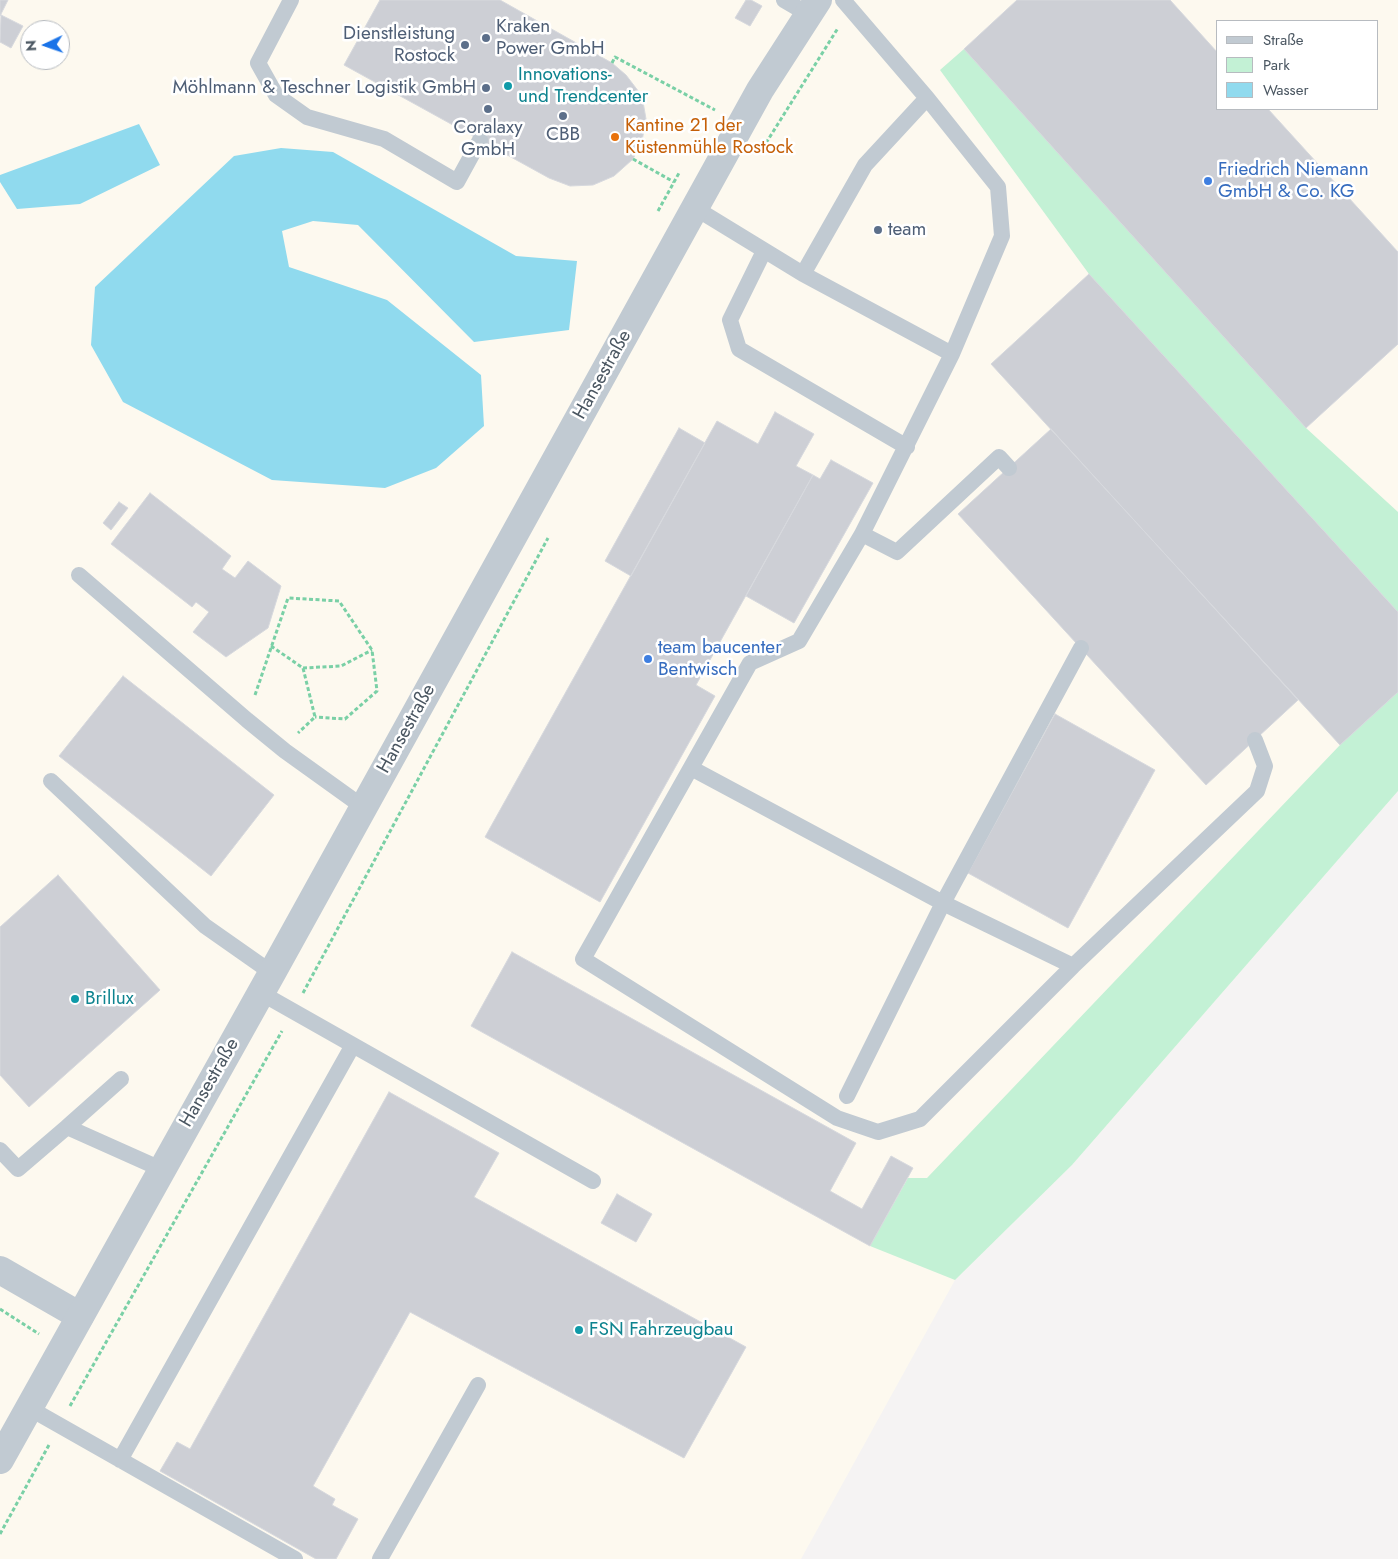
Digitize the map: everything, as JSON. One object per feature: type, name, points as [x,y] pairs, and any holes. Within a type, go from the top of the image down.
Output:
[{"type":"street","name":"Hansestraße","points":[[0,1460],[161,1169],[267,983],[760,90],[813,7]]},
{"type":"street","points":[[0,1270],[80,1316]]},
{"type":"lane","points":[[291,0],[258,63],[276,95],[307,117],[384,139],[457,182],[480,140]]},
{"type":"lane","points":[[784,0],[813,7]]},
{"type":"lane","points":[[847,4],[927,98],[998,188],[1002,236],[952,354],[907,448],[862,534],[799,641],[750,662],[583,959],[837,1118],[878,1132],[920,1119],[1073,966],[1257,791],[1265,766],[1255,740]]},
{"type":"lane","points":[[802,274],[865,165],[927,98]]},
{"type":"lane","points":[[695,208],[802,274],[952,354]]},
{"type":"lane","points":[[764,251],[730,320],[739,349],[907,448]]},
{"type":"lane","points":[[862,534],[897,552],[999,458],[1009,468]]},
{"type":"lane","points":[[78,575],[284,751],[363,807]]},
{"type":"lane","points":[[847,1096],[943,903],[1081,648]]},
{"type":"lane","points":[[691,768],[943,903],[1073,966]]},
{"type":"lane","points":[[51,781],[267,983],[293,1012],[593,1181]]},
{"type":"lane","points":[[120,1460],[353,1045]]},
{"type":"lane","points":[[0,1150],[18,1169],[121,1079]]},
{"type":"lane","points":[[67,1127],[161,1169]]},
{"type":"lane","points":[[380,1559],[478,1385]]},
{"type":"lane","points":[[29,1408],[295,1559]]},
{"type":"path","points":[[764,146],[847,4]]},
{"type":"path","points":[[612,63],[615,57],[715,110]]},
{"type":"path","points":[[633,159],[674,182]]},
{"type":"path","points":[[0,1534],[60,1424],[293,1012],[549,535]]},
{"type":"path","points":[[247,720],[288,598],[339,601],[372,650],[377,691],[345,719],[315,717],[301,729],[284,751]]},
{"type":"path","points":[[271,646],[304,668],[340,666],[372,650]]},
{"type":"path","points":[[304,668],[315,717]]},
{"type":"shaded area","points":[[0,0],[1398,0],[1398,791],[1072,1165],[955,1280],[801,1559],[0,1559]]},
{"type":"green space","points":[[964,49],[1306,428],[1398,512],[1398,612],[1089,274],[940,70]]},
{"type":"green space","points":[[1398,692],[1398,791],[1072,1165],[955,1280],[870,1246],[908,1178],[927,1178],[1340,745]]},
{"type":"water","points":[[139,124],[160,165],[80,204],[17,209],[0,182],[0,175]]},
{"type":"water","points":[[281,148],[333,152],[516,256],[577,261],[569,330],[474,342],[358,225],[313,221],[282,231],[289,267],[387,300],[481,375],[484,426],[436,468],[385,488],[272,480],[123,402],[91,345],[95,287],[234,156]]},
{"type":"building","points":[[0,0],[8,0],[0,16]]},
{"type":"building","name":"Innovations- und Trendcenter","points":[[380,0],[500,0],[612,63],[626,75],[642,96],[646,119],[642,141],[633,159],[614,176],[593,185],[570,186],[549,178],[344,65]]},
{"type":"building","points":[[746,0],[751,0],[762,6],[750,26],[735,18]]},
{"type":"building","name":"Friedrich Niemann GmbH & Co. KG","points":[[1017,0],[1170,0],[1216,51],[1216,110],[1269,110],[1398,252],[1398,344],[1306,428],[964,49]]},
{"type":"building","points":[[1,15],[20,24],[20,32],[11,48],[0,42]]},
{"type":"building","points":[[1089,274],[1398,612],[1398,692],[1340,745],[991,364]]},
{"type":"building","name":"team baucenter Bentwisch","points":[[775,412],[814,434],[796,466],[813,475],[696,685],[715,696],[600,902],[485,837],[717,421],[758,444]]},
{"type":"building","points":[[679,428],[705,443],[631,576],[605,561]]},
{"type":"building","points":[[1051,429],[1298,700],[1206,785],[958,514]]},
{"type":"building","points":[[831,460],[873,483],[794,623],[746,596],[813,475],[820,479]]},
{"type":"building","points":[[150,493],[231,556],[222,569],[235,578],[248,561],[281,586],[268,628],[226,657],[193,632],[209,612],[196,602],[192,607],[111,544]]},
{"type":"building","points":[[119,502],[128,508],[111,530],[103,523]]},
{"type":"building","points":[[123,676],[274,795],[211,876],[59,756]]},
{"type":"building","points":[[1055,714],[1155,770],[1068,928],[968,873]]},
{"type":"building","name":"Brillux","points":[[58,875],[160,990],[29,1107],[0,1075],[0,927]]},
{"type":"building","points":[[512,952],[856,1143],[830,1191],[862,1209],[891,1156],[913,1168],[870,1246],[471,1026]]},
{"type":"building","name":"FSN Fahrzeugbau","points":[[389,1092],[499,1153],[474,1197],[746,1347],[684,1458],[410,1312],[313,1486],[335,1499],[332,1505],[358,1519],[336,1559],[316,1559],[160,1471],[177,1442],[190,1449]]},
{"type":"building","points":[[617,1194],[652,1214],[636,1242],[601,1223]]},
{"type":"place","name":"Kraken Power GmbH","points":[[486,38]]},
{"type":"place","name":"Dienstleistung Rostock","points":[[465,45]]},
{"type":"place","name":"Innovations- und Trendcenter","points":[[508,86]]},
{"type":"place","name":"Möhlmann & Teschner Logistik GmbH","points":[[486,88]]},
{"type":"place","name":"Coralaxy GmbH","points":[[488,109]]},
{"type":"place","name":"CBB","points":[[563,116]]},
{"type":"place","name":"Kantine 21 der Küstenmühle Rostock","points":[[615,137]]},
{"type":"place","name":"Friedrich Niemann GmbH & Co. KG","points":[[1208,181]]},
{"type":"place","name":"team","points":[[878,230]]},
{"type":"place","name":"team baucenter Bentwisch","points":[[648,659]]},
{"type":"place","name":"Brillux","points":[[75,999]]},
{"type":"place","name":"FSN Fahrzeugbau","points":[[579,1330]]}]
